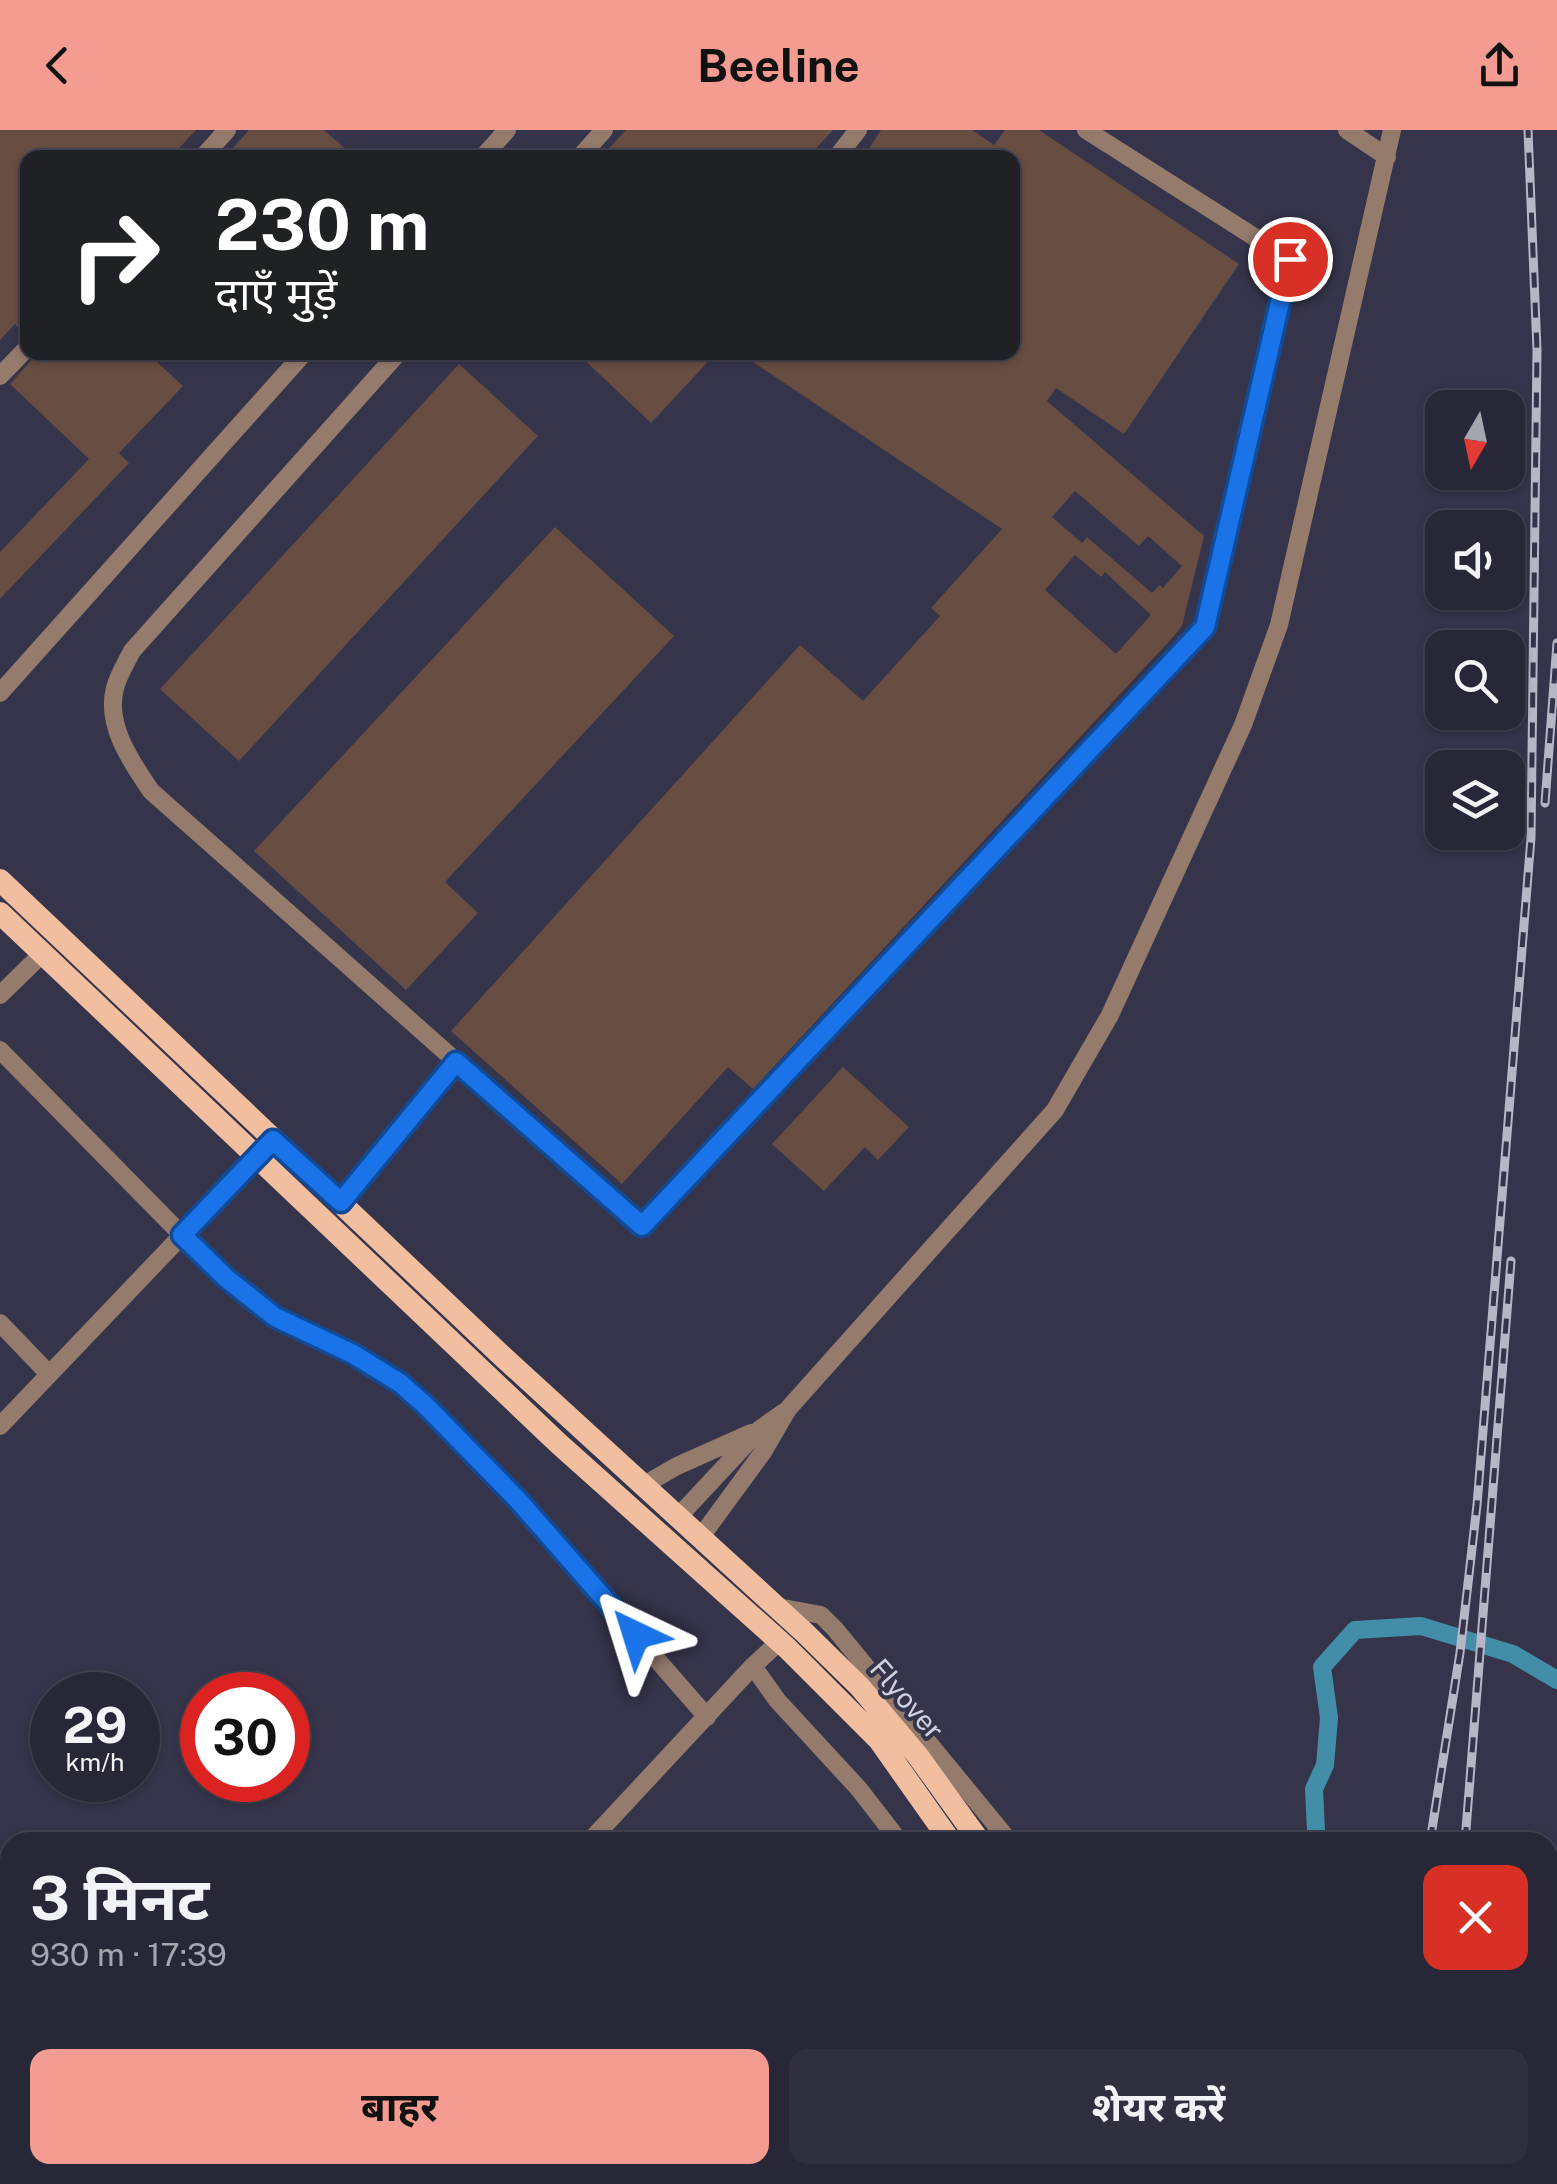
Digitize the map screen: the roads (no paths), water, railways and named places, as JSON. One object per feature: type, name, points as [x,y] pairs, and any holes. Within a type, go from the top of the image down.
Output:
[{"type":"main road","points":[[0,880],[264,1148]]},
{"type":"main road","points":[[0,913],[264,1148]]},
{"type":"main road","name":"Flyover","points":[[264,1148],[341,1202],[501,1356],[860,1687],[918,1756],[973,1832]]},
{"type":"main road","name":"Flyover","points":[[264,1148],[558,1443],[780,1640],[878,1740],[944,1832]]},
{"type":"street","points":[[209,150],[227,130]]},
{"type":"street","points":[[489,150],[506,130]]},
{"type":"street","points":[[586,150],[604,130]]},
{"type":"street","points":[[842,150],[858,130]]},
{"type":"street","points":[[392,360],[132,651],[114,689],[114,714],[125,753],[151,792],[642,1226],[1205,627],[1290,259],[1086,130]]},
{"type":"street","points":[[1348,130],[1387,156]]},
{"type":"street","points":[[700,1538],[763,1452],[788,1410],[1056,1110],[1110,1015],[1243,724],[1280,625],[1392,130]]},
{"type":"street","points":[[0,376],[20,355]]},
{"type":"street","points":[[0,693],[298,360]]},
{"type":"street","points":[[0,995],[42,954]]},
{"type":"street","points":[[0,1050],[226,1278],[275,1317],[353,1354],[400,1383],[426,1406],[517,1499],[707,1716]]},
{"type":"street","points":[[341,1202],[456,1062]]},
{"type":"street","points":[[0,1426],[264,1148]]},
{"type":"street","points":[[0,1324],[49,1374]]},
{"type":"street","points":[[644,1485],[760,1429],[788,1410]]},
{"type":"street","points":[[677,1518],[760,1429]]},
{"type":"street","points":[[776,1606],[821,1616],[835,1628],[1002,1832]]},
{"type":"street","points":[[598,1832],[780,1640]]},
{"type":"street","points":[[754,1666],[777,1700],[859,1789],[892,1832]]},
{"type":"waterway","points":[[1316,1832],[1314,1789],[1325,1765],[1329,1718],[1322,1667],[1355,1630],[1421,1626],[1513,1654],[1557,1680]]},
{"type":"railway","points":[[1432,1832],[1460,1653],[1477,1505],[1531,838],[1537,350],[1528,130]]},
{"type":"railway","points":[[1545,803],[1557,643]]},
{"type":"railway","points":[[1466,1832],[1511,1261]]}]
